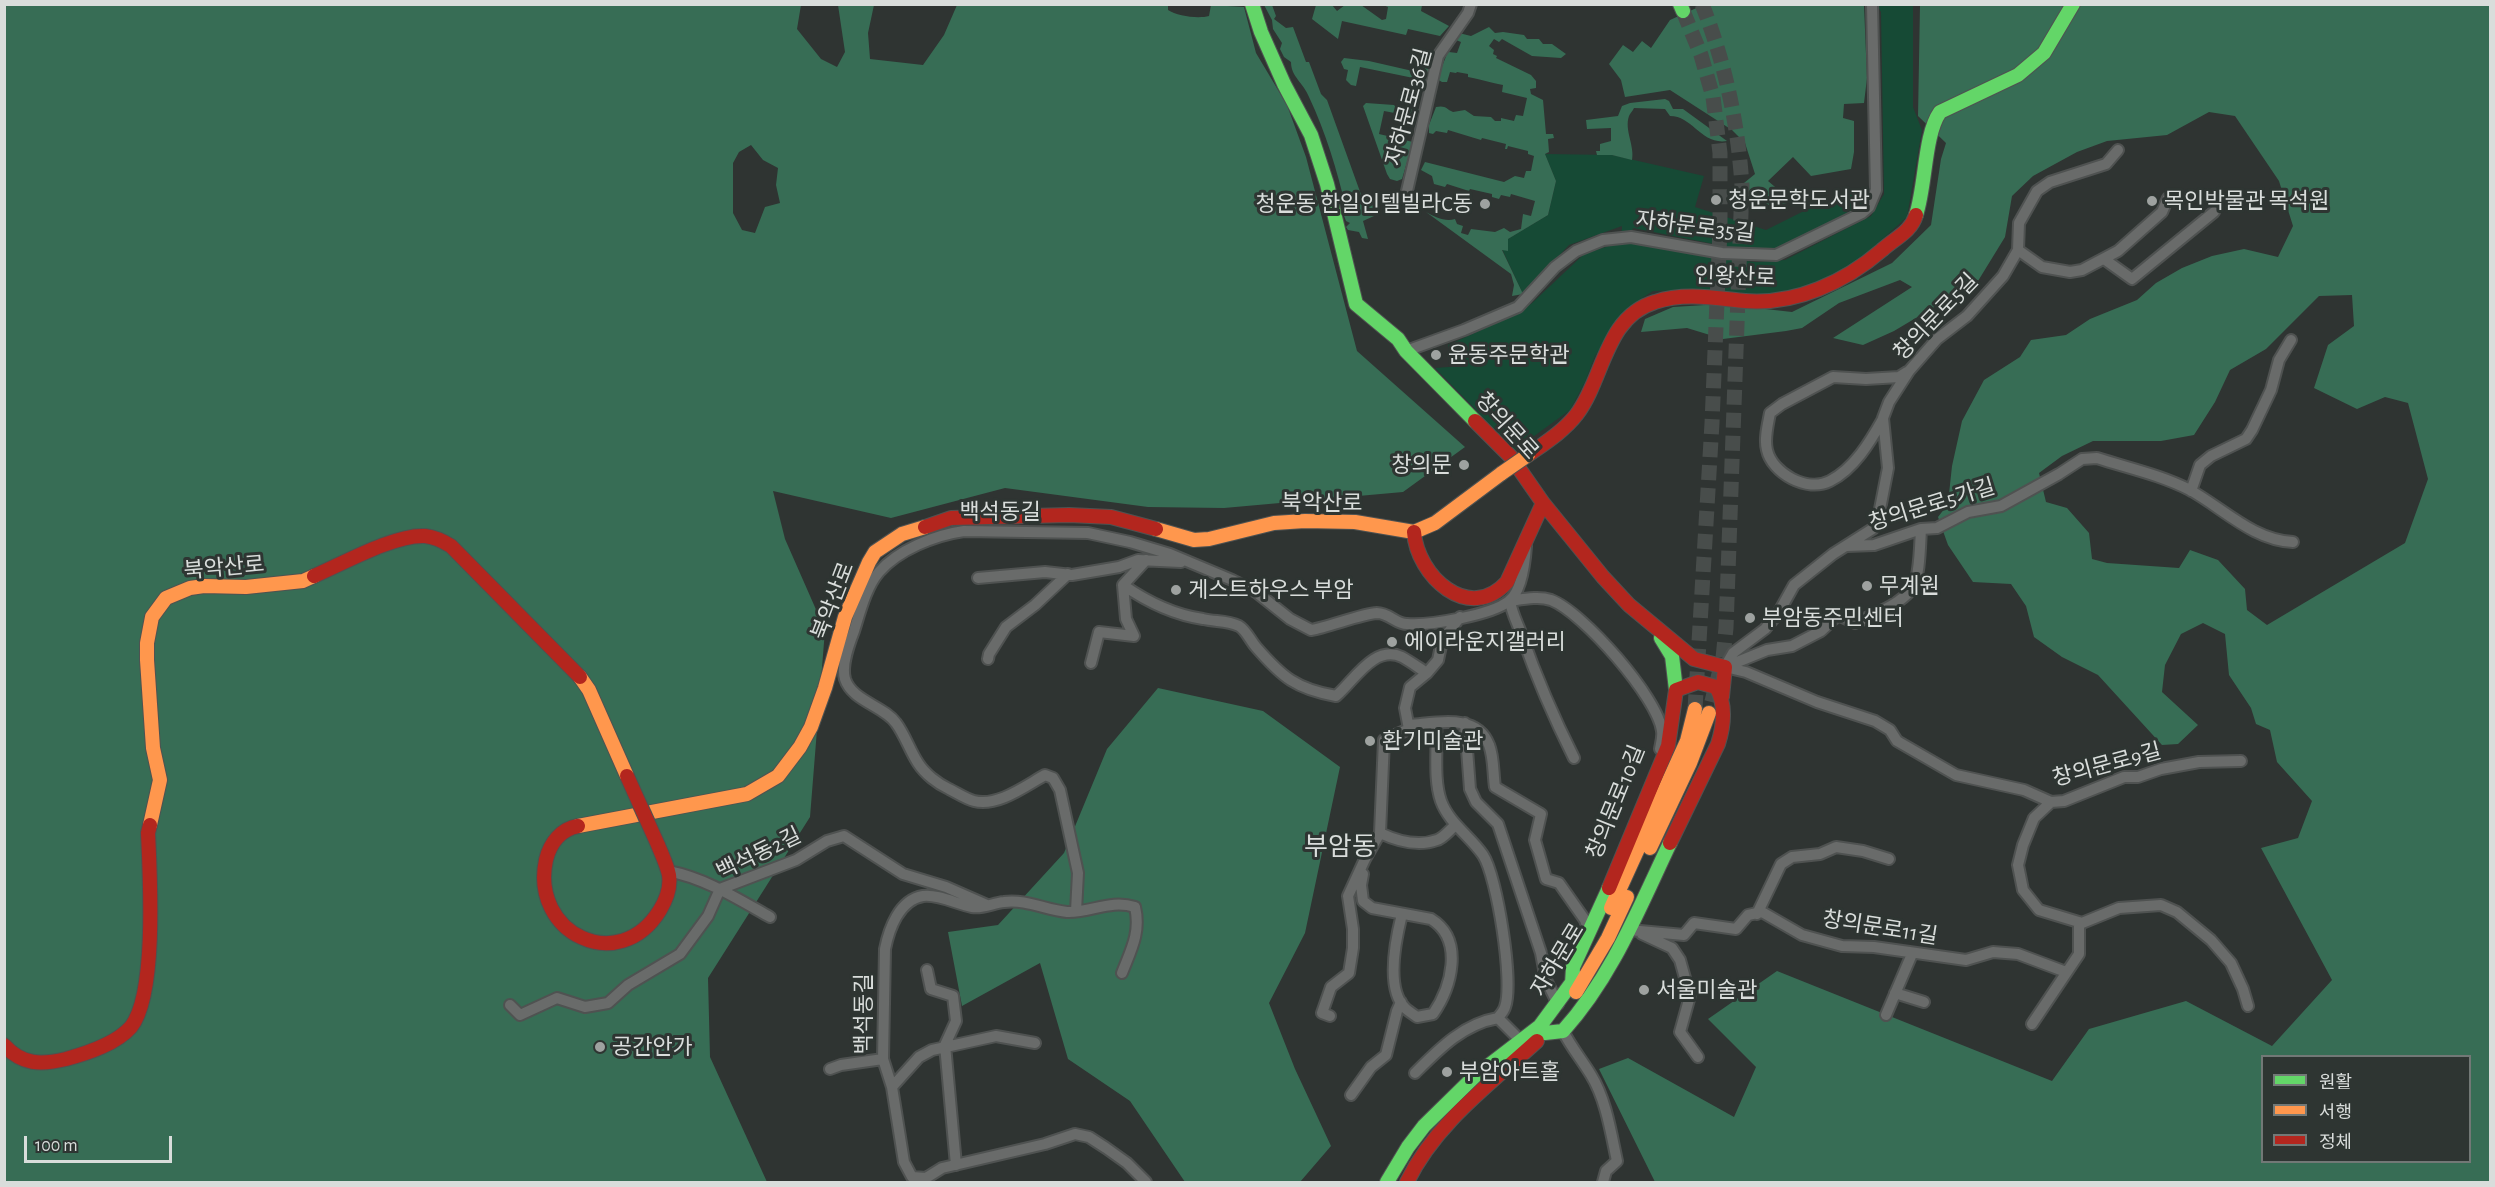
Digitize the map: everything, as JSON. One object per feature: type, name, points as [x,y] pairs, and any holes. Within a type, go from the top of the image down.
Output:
[{"type":"street","name":"창의문로","points":[[1252,4],[1261,32],[1284,84],[1311,135],[1328,183],[1356,304],[1398,339],[1406,351],[1511,457],[1543,503],[1603,578],[1629,605],[1694,659],[1725,667]]},
{"type":"street","name":"자하문로36길","points":[[1407,191],[1438,56],[1468,14],[1471,4]]},
{"type":"street","name":"자하문로35길","points":[[1406,351],[1455,334],[1518,307],[1555,267],[1576,251],[1603,240],[1631,237],[1722,253],[1776,255],[1862,213],[1869,207],[1876,190],[1872,4]]},
{"type":"street","name":"인왕산로","points":[[1414,532],[1435,523],[1561,431],[1577,414],[1588,396],[1608,350],[1626,320],[1635,311],[1648,304],[1692,295],[1763,302],[1791,300],[1860,268],[1910,228],[1917,211],[1933,122],[1940,112],[2018,75],[2044,52],[2073,4]]},
{"type":"street","name":"창의문로5길","points":[[1909,371],[1899,377],[1866,379],[1833,377],[1782,404],[1770,413],[1766,447],[1771,462],[1785,475],[1804,483],[1827,483],[1842,473],[1870,442],[1889,402],[1909,371],[1937,339],[1967,316],[2003,276],[2018,250],[2019,223],[2037,191],[2050,182],[2106,164],[2118,150]]},
{"type":"street","points":[[2018,250],[2042,267],[2070,272],[2082,270],[2118,251],[2162,212],[2168,198]]},
{"type":"street","points":[[2104,259],[2132,279],[2214,212]]},
{"type":"street","points":[[2191,491],[2200,465],[2211,456],[2246,439],[2252,430],[2271,390],[2279,360],[2291,340]]},
{"type":"street","points":[[1545,1033],[1563,1031],[1581,1011],[1606,975],[1632,930],[1718,744],[1723,728],[1722,698],[1725,667],[1733,653],[1766,629],[1779,612],[1794,585],[1833,554],[1874,528],[1881,509],[1888,468],[1883,418]]},
{"type":"street","name":"창의문로5가길","points":[[1847,546],[1874,545],[1921,528],[1937,528],[1968,512],[2001,506],[2082,459],[2097,458],[2191,491],[2257,533],[2293,542]]},
{"type":"street","points":[[1414,532],[1416,552],[1432,577],[1452,591],[1479,598],[1487,597],[1499,591],[1507,582],[1543,503]]},
{"type":"street","name":"북악산로","points":[[4,1045],[9,1052],[24,1061],[52,1062],[117,1039],[127,1031],[141,1010],[152,902],[148,833],[160,780],[153,748],[147,643],[150,624],[156,609],[166,598],[179,591],[204,586],[246,587],[290,584],[303,581],[401,540],[422,536],[438,539],[451,546],[574,669],[589,690],[627,776],[658,845],[668,871],[667,897],[655,918],[642,932],[614,944],[596,944],[571,934],[560,924],[543,884],[549,846],[568,828],[747,794],[778,776],[800,747],[811,727],[846,617],[869,562],[875,552],[902,534],[951,518],[1069,515],[1111,517],[1194,540],[1209,539],[1274,523],[1305,521],[1355,522],[1414,532]]},
{"type":"street","points":[[1725,667],[1758,653],[1792,646],[1821,631],[1838,615],[1855,623],[1887,608],[1913,588],[1921,528]]},
{"type":"street","name":"백석동길","points":[[1076,910],[1078,873],[1060,790],[1053,778],[1045,775],[993,801],[974,801],[940,784],[919,766],[896,722],[855,693],[846,681],[844,671],[850,640],[865,598],[878,573],[893,560],[927,541],[949,533],[964,531],[1036,534],[1088,533],[1170,554],[1256,592],[1290,620],[1311,630],[1377,613],[1388,615],[1403,624],[1422,625],[1489,611],[1510,601]]},
{"type":"street","points":[[1527,539],[1524,571],[1510,601],[1513,616],[1536,679],[1574,758]]},
{"type":"street","points":[[978,578],[1045,572],[1068,574],[1119,567],[1138,560],[1187,562]]},
{"type":"street","points":[[1091,663],[1099,632],[1134,636],[1126,619],[1123,585],[1146,560]]},
{"type":"street","points":[[988,659],[1006,627],[1035,605],[1068,574]]},
{"type":"street","points":[[1123,585],[1143,599],[1188,616],[1204,620],[1227,621],[1242,627],[1256,647],[1293,684],[1315,693],[1336,696],[1370,661],[1392,654],[1402,657],[1427,673]]},
{"type":"street","name":"창의문로10길","points":[[1510,601],[1541,598],[1553,601],[1603,640],[1629,672],[1655,712],[1662,729],[1660,749],[1599,896],[1591,927]]},
{"type":"street","points":[[1330,1016],[1322,1013],[1331,987],[1349,973],[1353,948],[1353,929],[1348,897],[1380,833],[1384,740],[1409,729],[1406,708],[1410,687],[1438,660],[1442,641],[1460,617]]},
{"type":"street","points":[[1572,984],[1573,967],[1668,746],[1676,690],[1675,662],[1667,645],[1659,637],[1657,628]]},
{"type":"street","name":"창의문로9길","points":[[1725,667],[1746,672],[1817,702],[1875,721],[1890,730],[1897,741],[1956,776],[2024,790],[2051,802],[2064,801],[2124,777],[2138,777],[2161,769],[2199,762],[2241,761]]},
{"type":"street","points":[[1676,690],[1698,682],[1708,683],[1716,687],[1722,698]]},
{"type":"street","name":"자하문로","points":[[1387,1182],[1424,1126],[1475,1077],[1540,1026],[1572,984],[1614,902],[1702,711],[1690,763],[1608,938],[1572,999],[1545,1033],[1467,1104],[1427,1149],[1407,1182]]},
{"type":"street","points":[[1415,1073],[1441,1047],[1457,1035],[1484,1021],[1498,1018],[1505,1007],[1508,982],[1492,876],[1484,857],[1456,825],[1441,801],[1438,787],[1436,723]]},
{"type":"street","points":[[1410,725],[1465,723],[1479,729],[1490,745],[1495,787],[1541,814],[1535,840],[1546,879],[1559,883],[1591,927]]},
{"type":"street","points":[[1465,723],[1470,789],[1476,802],[1498,824],[1541,953],[1546,981],[1558,1004]]},
{"type":"street","points":[[2051,802],[2034,818],[2018,865],[2023,890],[2039,910],[2082,923],[2119,908],[2161,905],[2177,912],[2211,940],[2231,963],[2248,1006]]},
{"type":"street","points":[[1380,833],[1395,840],[1418,843],[1439,840],[1456,825]]},
{"type":"street","name":"백석동2길","points":[[510,1005],[520,1015],[557,998],[585,1007],[608,1003],[628,985],[680,954],[708,915],[720,889],[796,860],[828,841],[844,836],[903,874],[946,887],[990,906]]},
{"type":"street","points":[[1632,930],[1684,934],[1694,924],[1736,929],[1748,915],[1757,914],[1781,864],[1792,857],[1820,854],[1836,847],[1863,851],[1889,860]]},
{"type":"street","points":[[1365,859],[1361,885],[1363,902],[1372,908],[1402,914],[1431,920],[1439,924],[1453,950],[1443,1000],[1433,1014],[1417,1017],[1403,1007],[1394,985],[1402,914]]},
{"type":"street","points":[[668,871],[683,874],[720,889],[770,917]]},
{"type":"street","name":"백석동길","points":[[1122,973],[1135,941],[1138,921],[1135,907],[1122,903],[1068,912],[1032,904],[1004,902],[974,907],[923,896],[912,901],[898,913],[888,935],[885,949],[883,1059],[892,1087],[904,1162],[912,1177],[926,1178],[942,1168],[1045,1144],[1075,1134],[1089,1137],[1106,1148],[1127,1163],[1146,1182]]},
{"type":"street","name":"창의문로11길","points":[[1757,914],[1762,912],[1802,935],[1842,946],[1874,947],[1966,960],[1993,952],[2018,954],[2066,972]]},
{"type":"street","points":[[2032,1024],[2079,954],[2079,922]]},
{"type":"street","points":[[1632,930],[1672,948],[1680,960],[1690,996],[1680,1032],[1698,1057]]},
{"type":"street","points":[[1886,1014],[1912,954]]},
{"type":"street","points":[[927,970],[931,989],[953,996],[956,1021],[945,1045],[956,1165]]},
{"type":"street","points":[[1895,993],[1924,1002]]},
{"type":"street","points":[[1351,1095],[1371,1067],[1386,1055],[1401,1002]]},
{"type":"street","points":[[1498,1018],[1522,1042]]},
{"type":"street","points":[[1563,1031],[1574,1053],[1592,1076],[1611,1131],[1617,1161],[1606,1171],[1603,1182]]},
{"type":"street","name":"백석동길","points":[[892,1087],[919,1057],[945,1045],[996,1036],[1035,1042]]},
{"type":"street","points":[[830,1069],[841,1065],[883,1059]]},
{"type":"green space","points":[[5,5],[801,5],[797,29],[821,59],[837,67],[845,52],[838,5],[874,5],[868,33],[870,59],[923,65],[944,35],[957,5],[1168,5],[1168,10],[1172,12],[1199,17],[1209,16],[1211,5],[1244,7],[1256,53],[1287,105],[1306,157],[1357,351],[1465,447],[1403,492],[1224,508],[1148,507],[1005,488],[891,518],[773,491],[785,539],[825,630],[810,817],[708,978],[710,1057],[767,1182],[5,1182]],"holes":[[[751,145],[763,160],[778,168],[776,185],[780,203],[765,207],[755,233],[742,230],[733,213],[733,163],[739,152]]]},
{"type":"green space","points":[[1264,5],[1272,5],[1276,16],[1274,19],[1286,28],[1293,27],[1306,62],[1309,62],[1321,94],[1327,100],[1363,200],[1383,194],[1386,200],[1376,201],[1373,206],[1374,216],[1363,221],[1368,239],[1362,238],[1359,232],[1348,230],[1346,227],[1350,223],[1346,221],[1343,213],[1346,208],[1326,138],[1307,92],[1295,76],[1291,62],[1284,57],[1280,49],[1282,43],[1273,29],[1272,20]]},
{"type":"green space","points":[[1316,5],[1332,5],[1337,11],[1345,5],[1361,5],[1382,20],[1386,19],[1388,7],[1383,5],[1422,5],[1421,11],[1449,26],[1440,36],[1408,29],[1406,35],[1342,21],[1338,39],[1312,19]]},
{"type":"green space","points":[[1703,5],[1864,5],[1867,78],[1864,103],[1844,104],[1843,118],[1854,121],[1854,152],[1851,169],[1811,176],[1793,157],[1768,181],[1793,202],[1771,206],[1749,196],[1744,183],[1755,174],[1745,143],[1732,130],[1670,90],[1625,97],[1621,80],[1609,64],[1623,45],[1633,52],[1642,41],[1651,48],[1670,20]]},
{"type":"green space","points":[[1877,5],[1913,5],[1913,107],[1922,130],[1907,217],[1856,263],[1809,286],[1767,295],[1708,290],[1653,291],[1630,306],[1612,330],[1595,356],[1585,382],[1570,410],[1515,450],[1435,368],[1462,366],[1460,355],[1450,355],[1448,345],[1508,318],[1531,304],[1584,254],[1621,242],[1622,226],[1569,245],[1523,294],[1502,249],[1508,251],[1508,239],[1548,215],[1556,181],[1545,154],[1612,155],[1704,176],[1695,207],[1766,230],[1810,208],[1858,192],[1865,192],[1867,195],[1865,202],[1824,226],[1776,249],[1734,248],[1633,228],[1628,242],[1718,259],[1757,262],[1785,260],[1871,216],[1884,194],[1881,12]]},
{"type":"green space","points":[[1920,5],[2490,5],[2490,1182],[1655,1182],[1599,1069],[1628,1058],[1734,1117],[1756,1067],[1708,1019],[1777,971],[2052,1081],[2089,1029],[2186,1001],[2272,1046],[2332,980],[2261,848],[2298,838],[2312,801],[2277,762],[2270,730],[2256,724],[2251,708],[2229,675],[2225,634],[2203,623],[2181,634],[2165,665],[2162,692],[2198,725],[2178,744],[2162,745],[2098,675],[2062,657],[2034,637],[2026,606],[2011,584],[1973,582],[1948,545],[1938,517],[1955,495],[1949,494],[1952,466],[1962,421],[1984,380],[2020,357],[2031,340],[2066,335],[2090,319],[2137,300],[2156,283],[2182,268],[2212,256],[2244,249],[2278,257],[2293,226],[2279,181],[2235,116],[2209,112],[2167,135],[2107,141],[2077,152],[2033,176],[2012,196],[2005,237],[1978,281],[1894,331],[1863,345],[1833,338],[1912,287],[1900,280],[1839,303],[1802,328],[1786,331],[1723,339],[1687,328],[1641,332],[1645,319],[1673,307],[1721,304],[1792,312],[1892,263],[1931,225],[1941,159],[1946,143],[1918,116]],"holes":[[[2352,295],[2354,326],[2328,345],[2314,388],[2357,409],[2385,397],[2408,403],[2428,479],[2405,543],[2267,625],[2247,610],[2245,589],[2218,560],[2190,550],[2179,568],[2107,563],[2092,559],[2089,533],[2067,508],[2046,502],[2039,473],[2062,456],[2093,441],[2161,441],[2194,435],[2215,402],[2230,370],[2266,349],[2319,296]]]},
{"type":"green space","points":[[1489,27],[1495,33],[1503,32],[1524,35],[1527,39],[1539,39],[1543,44],[1552,44],[1566,54],[1561,58],[1532,56],[1502,39],[1499,42],[1494,39],[1489,46],[1494,50],[1493,54],[1497,56],[1496,58],[1531,75],[1536,81],[1536,88],[1530,89],[1531,94],[1543,100],[1546,134],[1553,134],[1554,138],[1548,139],[1549,152],[1545,154],[1556,181],[1548,215],[1508,239],[1508,251],[1502,250],[1523,294],[1512,296],[1514,285],[1511,274],[1426,212],[1444,219],[1455,219],[1457,224],[1463,226],[1461,233],[1468,235],[1471,229],[1495,232],[1504,228],[1510,232],[1521,229],[1523,214],[1531,216],[1535,201],[1511,194],[1510,197],[1501,195],[1499,199],[1492,197],[1492,194],[1470,189],[1469,191],[1447,184],[1445,187],[1434,184],[1432,176],[1421,170],[1425,162],[1504,182],[1515,176],[1524,178],[1526,171],[1531,171],[1534,156],[1528,154],[1528,151],[1508,146],[1505,149],[1506,144],[1482,138],[1481,140],[1448,130],[1447,133],[1436,131],[1433,134],[1429,133],[1429,125],[1436,107],[1444,107],[1453,112],[1465,110],[1474,116],[1491,117],[1495,121],[1501,121],[1501,118],[1514,121],[1516,115],[1523,116],[1527,98],[1502,92],[1503,85],[1468,77],[1468,74],[1457,72],[1450,72],[1447,82],[1437,79],[1447,54],[1457,53],[1461,42],[1456,40],[1459,33],[1471,36]]},
{"type":"green space","points":[[1344,58],[1417,72],[1419,68],[1425,66],[1431,71],[1428,81],[1360,67],[1356,86],[1346,80],[1348,70],[1344,69],[1341,62]]},
{"type":"green space","points":[[1665,99],[1669,101],[1673,109],[1683,109],[1727,141],[1710,139],[1685,120],[1670,116],[1665,109],[1634,108],[1628,121],[1632,160],[1612,155],[1597,155],[1596,151],[1600,151],[1600,144],[1611,141],[1611,128],[1587,129],[1586,120],[1618,116],[1622,106],[1630,103]]},
{"type":"green space","points":[[1366,103],[1394,105],[1398,110],[1414,108],[1420,110],[1421,118],[1384,111],[1379,134],[1413,142],[1402,179],[1397,181],[1390,179],[1387,174],[1363,106]]},
{"type":"green space","points":[[1158,688],[1263,711],[1340,767],[1305,933],[1269,1003],[1295,1069],[1331,1146],[1300,1182],[1185,1182],[1130,1101],[1068,1059],[1040,963],[962,1006],[948,932],[998,925],[1064,853],[1107,749]]},
{"type":"tunnel","points":[[1702,4],[1724,71],[1734,116],[1742,186],[1726,628],[1723,658],[1709,713]]},
{"type":"tunnel","points":[[1683,11],[1701,55],[1713,97],[1720,153],[1720,229],[1712,423],[1695,709]]},
{"type":"traffic: fast","points":[[1252,4],[1261,32],[1284,84],[1311,135],[1327,184],[1356,304],[1398,339],[1406,351],[1475,421]]},
{"type":"traffic: fast","points":[[1680,4],[1683,11]]},
{"type":"traffic: fast","points":[[1916,215],[1931,134],[1940,112],[2018,75],[2044,53],[2073,4]]},
{"type":"traffic: fast","points":[[1661,638],[1672,656],[1676,690]]},
{"type":"traffic: fast","points":[[1545,1033],[1563,1031],[1596,988],[1623,941],[1670,843]]},
{"type":"traffic: fast","points":[[1572,984],[1573,967],[1609,888]]},
{"type":"traffic: fast","points":[[1387,1182],[1424,1126],[1475,1076],[1540,1026],[1576,977]]},
{"type":"traffic: slow","points":[[1502,473],[1528,455]]},
{"type":"traffic: slow","points":[[1156,529],[1194,540],[1209,539],[1274,523],[1305,521],[1355,522],[1414,532],[1435,523],[1502,473]]},
{"type":"traffic: slow","points":[[578,826],[747,794],[778,776],[800,747],[811,727],[825,688],[845,617],[869,562],[875,552],[902,534],[925,527]]},
{"type":"traffic: slow","points":[[150,825],[160,780],[153,748],[147,660],[147,643],[152,617],[166,598],[190,588],[246,587],[303,581],[314,576]]},
{"type":"traffic: slow","points":[[580,677],[589,690],[627,776]]},
{"type":"traffic: slow","points":[[1611,908],[1687,741],[1695,709]]},
{"type":"traffic: slow","points":[[1650,848],[1690,763],[1709,713]]},
{"type":"traffic: slow","points":[[1576,992],[1608,938],[1627,897]]},
{"type":"traffic: jam","points":[[1528,455],[1560,431],[1577,414],[1594,383],[1615,335],[1638,310],[1655,302],[1677,297],[1764,301],[1783,299],[1819,289],[1868,262],[1906,230],[1916,215]]},
{"type":"traffic: jam","points":[[1475,421],[1511,457],[1543,503],[1603,577],[1629,605],[1694,659],[1725,667],[1722,697]]},
{"type":"traffic: jam","points":[[1414,532],[1417,549],[1424,564],[1435,578],[1447,589],[1462,596],[1477,598],[1492,594],[1507,582],[1543,503]]},
{"type":"traffic: jam","points":[[925,527],[951,518],[1069,515],[1111,517],[1156,529]]},
{"type":"traffic: jam","points":[[314,576],[399,540],[432,537],[451,546],[580,677]]},
{"type":"traffic: jam","points":[[1609,888],[1668,746],[1676,690],[1698,682],[1716,687],[1723,707],[1722,729],[1718,744],[1670,843]]},
{"type":"traffic: jam","points":[[627,776],[658,845]]},
{"type":"traffic: jam","points":[[4,1045],[25,1060],[57,1061],[101,1047],[118,1038],[131,1027],[139,1011],[145,989],[148,962],[150,934],[148,833],[150,825]]},
{"type":"traffic: jam","points":[[578,826],[566,830],[550,848],[546,860],[545,886],[551,908],[564,926],[582,938],[602,943],[623,941],[643,930],[660,910],[668,894],[669,875],[658,845]]},
{"type":"traffic: jam","points":[[1407,1182],[1419,1161],[1448,1123],[1537,1041]]},
{"type":"place","name":"청운문학도서관","points":[[1716,200]]},
{"type":"place","name":"목인박물관 목석원","points":[[2152,201]]},
{"type":"place","name":"청운동 한일인텔빌라C동","points":[[1485,204]]},
{"type":"place","name":"윤동주문학관","points":[[1436,355]]},
{"type":"place","name":"창의문","points":[[1464,465]]},
{"type":"place","name":"무계원","points":[[1867,586]]},
{"type":"place","name":"게스트하우스 부암","points":[[1176,590]]},
{"type":"place","name":"부암동주민센터","points":[[1750,618]]},
{"type":"place","name":"에이라운지갤러리","points":[[1392,642]]},
{"type":"place","name":"환기미술관","points":[[1370,741]]},
{"type":"place","name":"서울미술관","points":[[1644,990]]},
{"type":"place","name":"공간안가","points":[[600,1047]]},
{"type":"place","name":"부암아트홀","points":[[1447,1072]]},
{"type":"district","name":"부암동","points":[[1340,847]]}]
